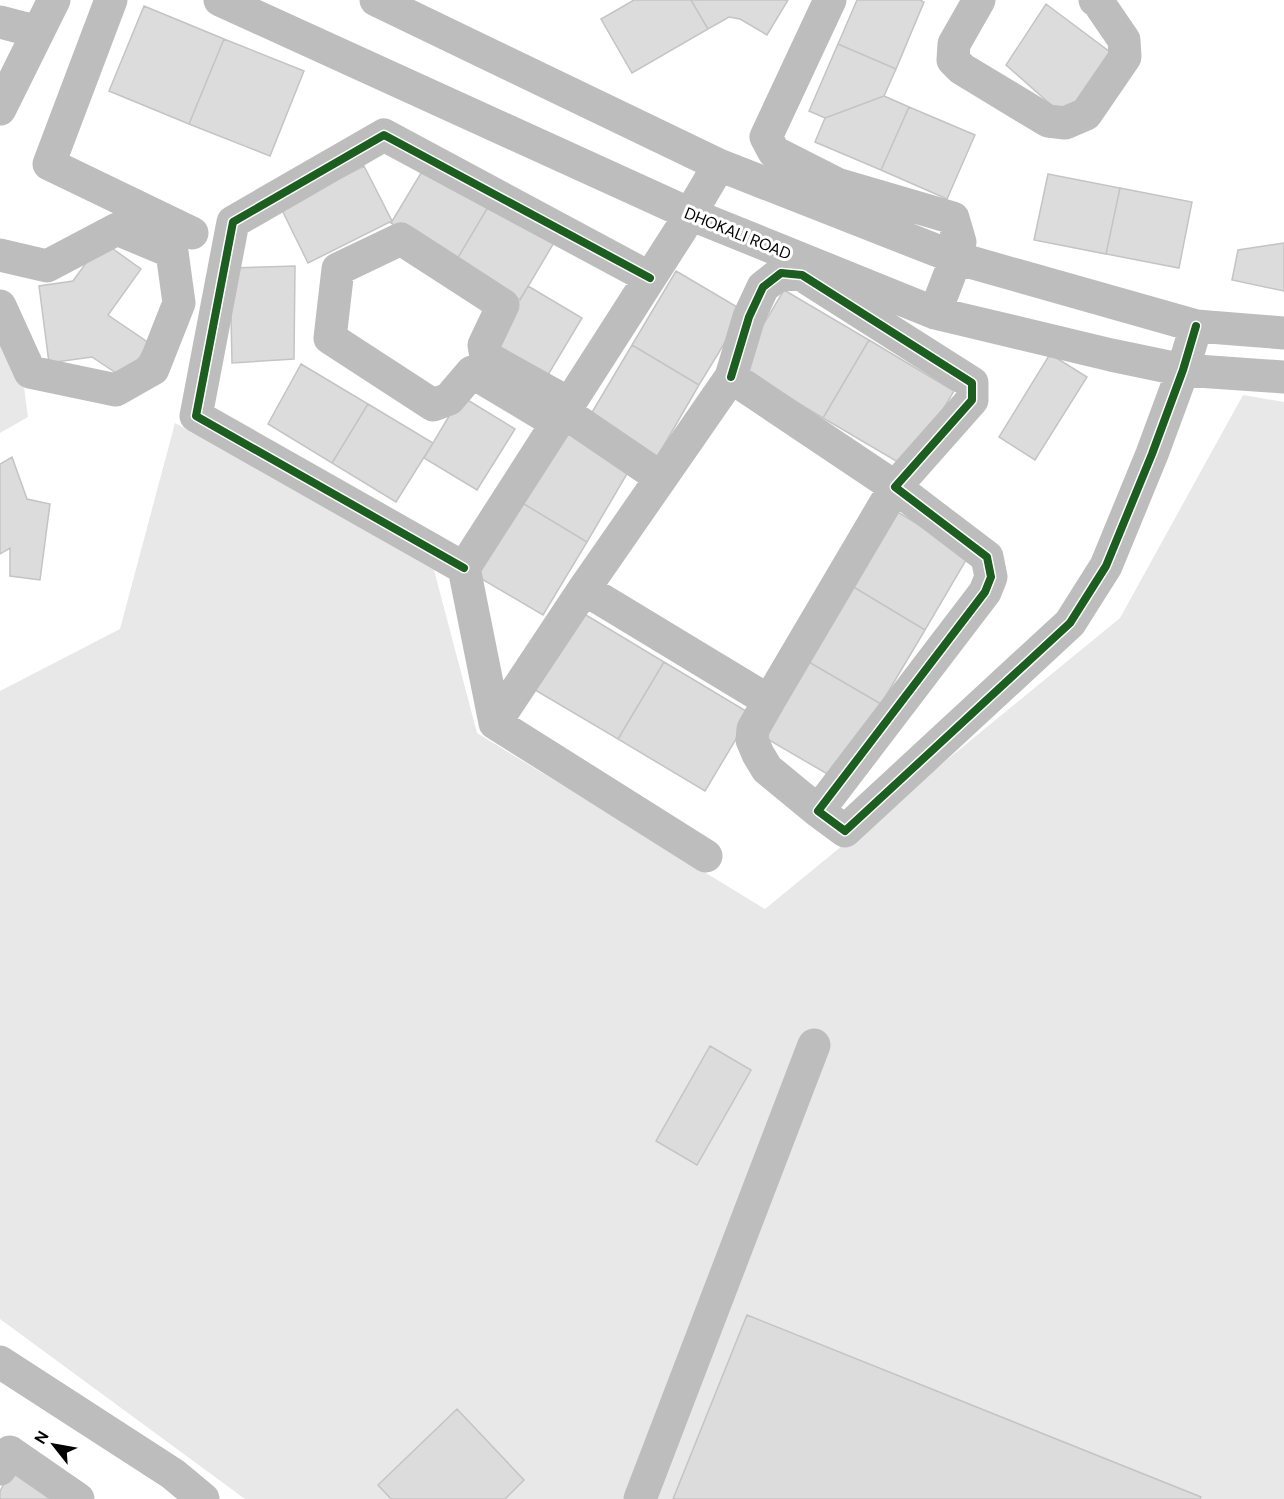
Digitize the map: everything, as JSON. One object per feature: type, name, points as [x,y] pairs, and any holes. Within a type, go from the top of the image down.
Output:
[{"type":"street","points":[[1,105],[54,0]]},
{"type":"street","points":[[111,0],[49,164],[192,233]]},
{"type":"street","name":"DHOKALI ROAD","points":[[220,0],[690,214],[935,313],[1183,370],[1284,377]]},
{"type":"street","points":[[376,0],[719,165],[956,258],[1196,326],[1284,333]]},
{"type":"street","points":[[830,0],[766,137],[774,152],[837,184],[952,218],[960,242],[935,313]]},
{"type":"street","points":[[979,0],[954,44],[953,60],[962,69],[1048,121],[1065,123],[1086,114],[1125,57],[1124,40],[1098,0]]},
{"type":"street","points":[[0,22],[38,32]]},
{"type":"street","points":[[464,568],[196,416],[233,222],[384,135],[650,278]]},
{"type":"street","points":[[706,856],[495,723],[464,568],[650,278],[719,165]]},
{"type":"street","points":[[0,255],[47,266],[117,229],[172,252],[179,303],[153,369],[116,390],[30,372],[0,306]]},
{"type":"street","points":[[564,413],[472,372],[449,399],[433,405],[330,338],[338,269],[402,238],[503,305],[484,345],[486,357],[661,478]]},
{"type":"street","points":[[495,723],[584,589],[731,377],[749,317],[763,286],[782,273],[802,275],[972,383],[972,400],[895,488],[753,729],[752,740],[767,769],[845,831],[1070,623],[1106,566],[1152,454],[1183,370],[1196,326]]},
{"type":"street","points":[[731,377],[895,488],[987,557],[991,576],[985,592],[818,811]]},
{"type":"street","points":[[584,589],[769,701]]},
{"type":"street","points":[[640,1499],[814,1045]]},
{"type":"street","points":[[0,1362],[173,1474],[203,1499]]},
{"type":"street","points":[[0,1469],[10,1452],[78,1499]]},
{"type":"shaded area","points":[[0,307],[14,313],[28,417],[0,433]]},
{"type":"shaded area","points":[[1243,395],[1284,402],[1284,1499],[245,1499],[0,1319],[0,691],[120,629],[175,423],[434,570],[477,733],[765,909],[1120,618]]},
{"type":"building","points":[[634,0],[691,0],[708,29],[632,73],[601,19]]},
{"type":"building","points":[[691,0],[788,0],[767,35],[740,19],[729,17],[708,29]]},
{"type":"building","points":[[857,0],[920,0],[924,2],[896,69],[838,44]]},
{"type":"building","points":[[1046,4],[1110,52],[1066,118],[1006,65]]},
{"type":"building","points":[[144,6],[224,39],[189,124],[109,91]]},
{"type":"building","points":[[224,39],[304,71],[270,156],[189,124]]},
{"type":"building","points":[[838,44],[896,69],[884,96],[825,118],[809,111]]},
{"type":"building","points":[[884,96],[909,107],[881,170],[815,142],[825,118]]},
{"type":"building","points":[[909,107],[975,135],[947,199],[881,170]]},
{"type":"building","points":[[427,163],[491,202],[456,261],[391,223]]},
{"type":"building","points":[[364,166],[392,221],[308,263],[281,208]]},
{"type":"building","points":[[1048,174],[1120,188],[1106,254],[1034,240]]},
{"type":"building","points":[[1120,188],[1192,202],[1179,268],[1106,254]]},
{"type":"building","points":[[491,202],[555,241],[520,300],[456,261]]},
{"type":"building","points":[[102,241],[141,269],[108,315],[149,343],[125,379],[92,357],[49,363],[39,286],[73,281]]},
{"type":"building","points":[[1284,243],[1284,291],[1232,280],[1238,250]]},
{"type":"building","points":[[295,266],[294,359],[232,363],[230,268]]},
{"type":"building","points":[[676,271],[744,311],[699,385],[632,345]]},
{"type":"building","points":[[528,286],[582,318],[545,380],[491,347]]},
{"type":"building","points":[[784,290],[869,340],[823,418],[738,367]]},
{"type":"building","points":[[869,340],[954,391],[908,468],[823,418]]},
{"type":"building","points":[[632,345],[699,385],[656,459],[588,419]]},
{"type":"building","points":[[1050,354],[1087,377],[1035,460],[999,437]]},
{"type":"building","points":[[301,364],[368,404],[332,463],[268,424]]},
{"type":"building","points":[[461,396],[515,429],[477,490],[424,458]]},
{"type":"building","points":[[368,404],[433,443],[396,502],[332,463]]},
{"type":"building","points":[[563,427],[631,467],[587,542],[519,501]]},
{"type":"building","points":[[12,457],[27,499],[50,504],[40,580],[10,576],[10,548],[0,554],[0,464]]},
{"type":"building","points":[[519,501],[587,542],[543,615],[475,575]]},
{"type":"building","points":[[891,508],[969,555],[925,630],[847,583]]},
{"type":"building","points":[[847,583],[925,630],[881,704],[802,658]]},
{"type":"building","points":[[576,609],[664,662],[618,739],[530,687]]},
{"type":"building","points":[[802,658],[881,704],[836,779],[757,733]]},
{"type":"building","points":[[664,662],[751,714],[705,791],[618,739]]},
{"type":"building","points":[[710,1046],[751,1070],[697,1165],[656,1141]]},
{"type":"building","points":[[747,1315],[1201,1497],[1200,1499],[673,1499]]},
{"type":"building","points":[[457,1409],[524,1480],[505,1499],[391,1499],[378,1485]]},
{"type":"building","points":[[13,1467],[63,1499],[0,1499],[0,1491]]},
{"type":"cycle path","points":[[464,568],[196,416],[233,222],[384,135],[650,278]]},
{"type":"cycle path","points":[[731,377],[749,317],[763,287],[781,273],[802,275],[972,383],[972,400],[895,487],[987,557],[991,577],[985,592],[818,811],[845,831],[1070,623],[1106,566],[1152,454],[1183,370],[1196,326]]}]
